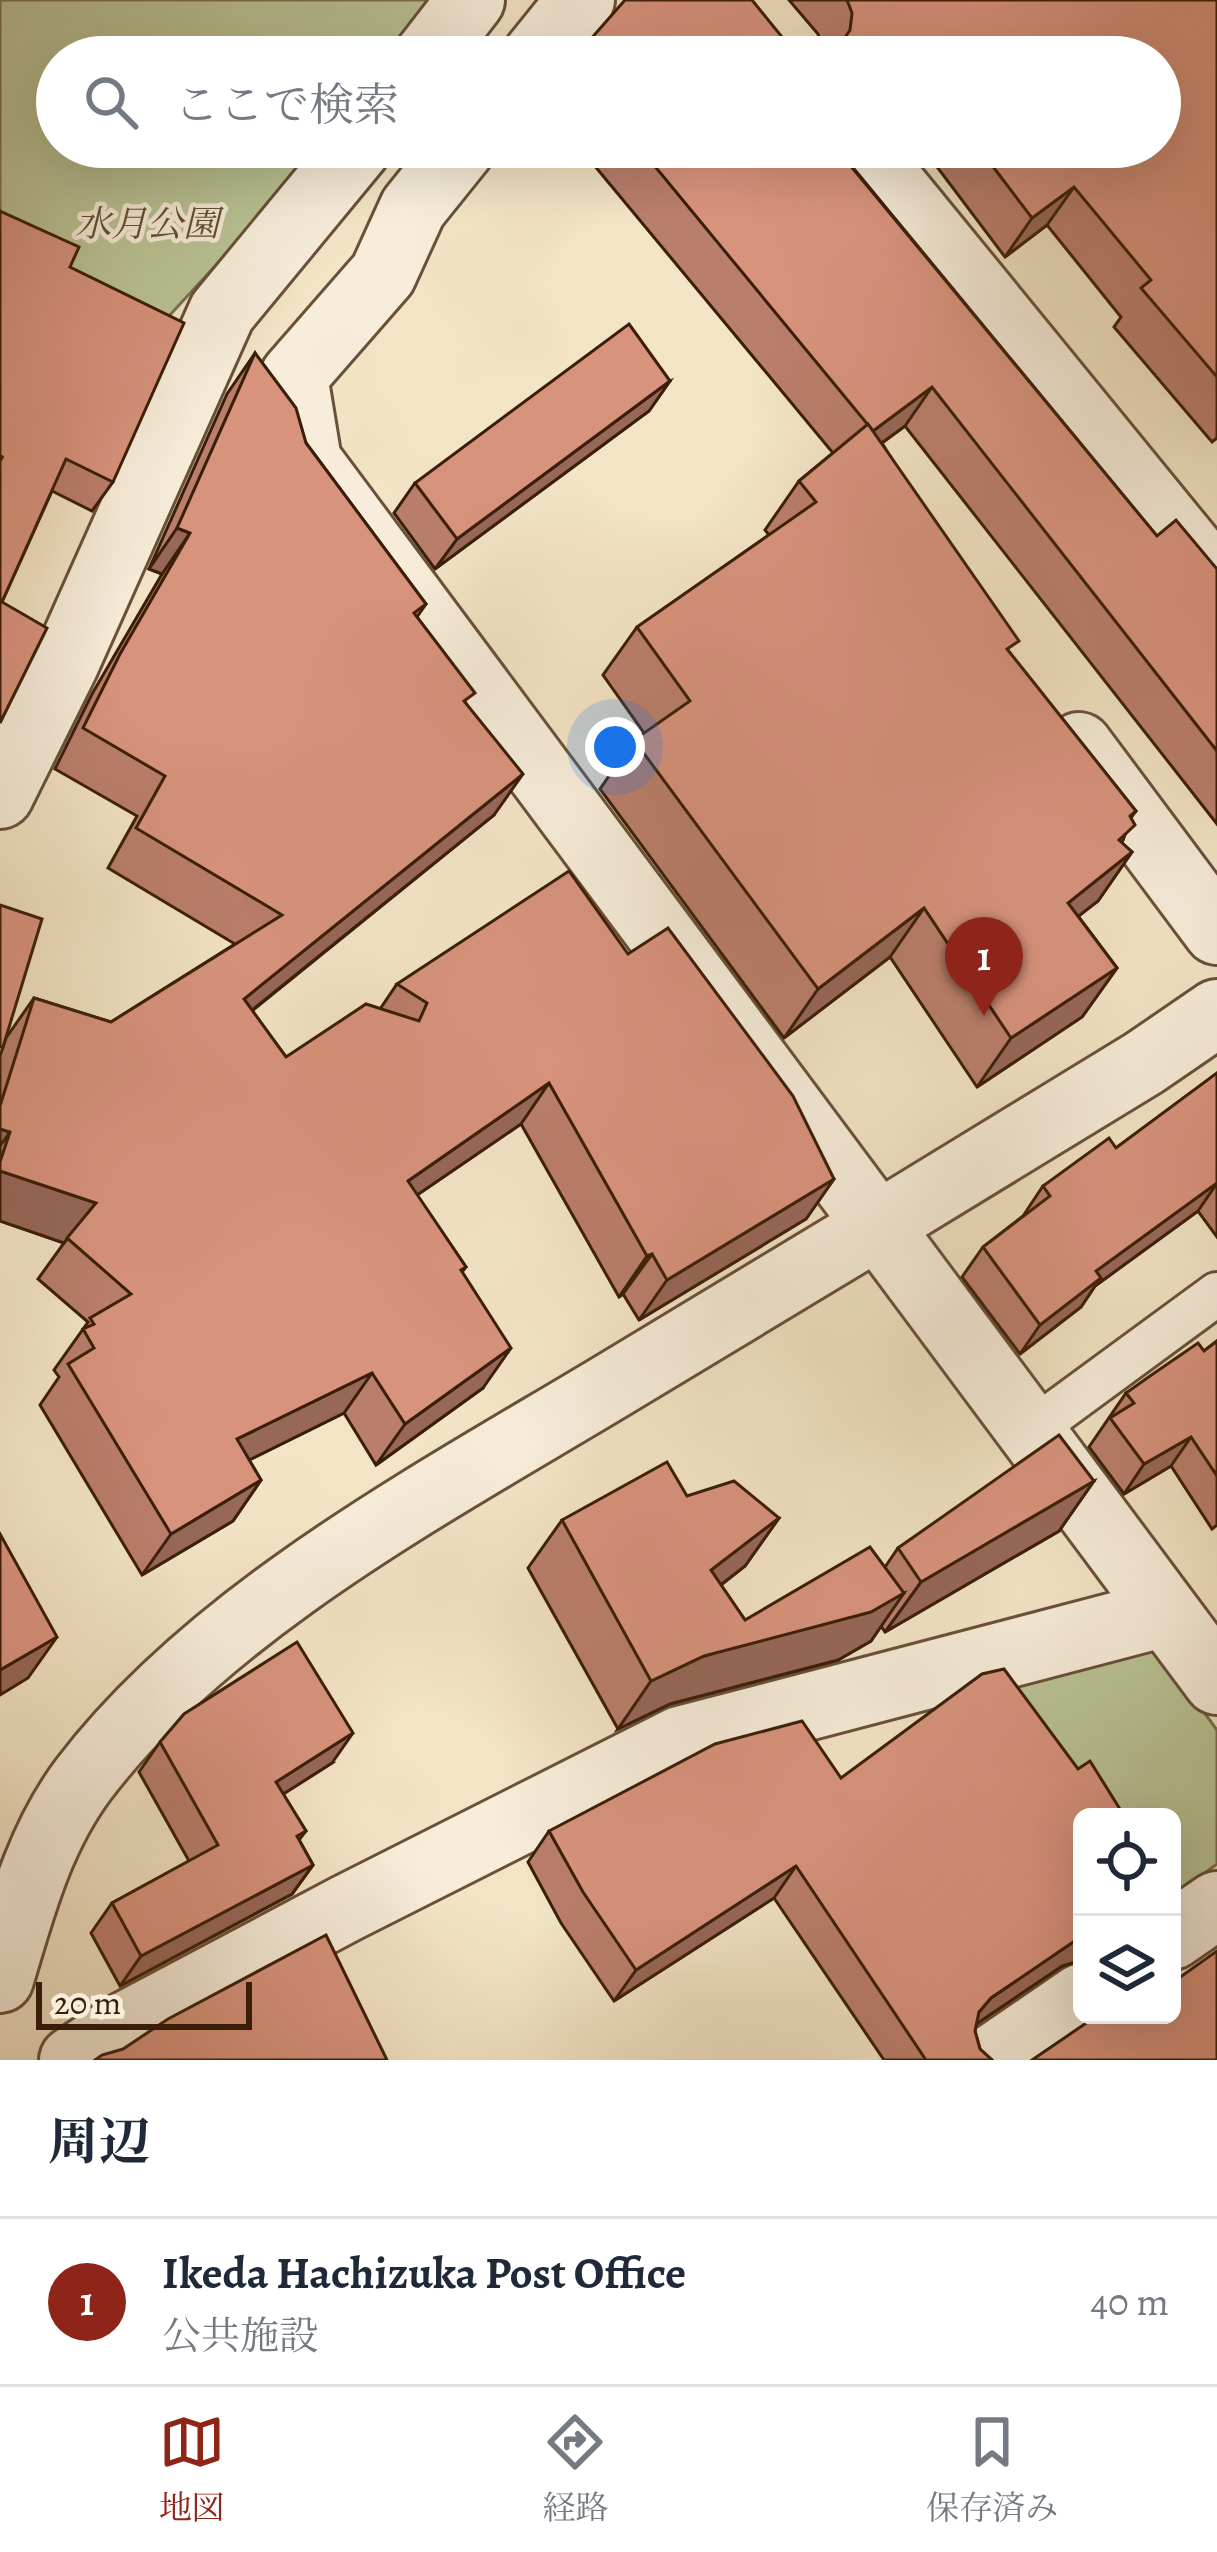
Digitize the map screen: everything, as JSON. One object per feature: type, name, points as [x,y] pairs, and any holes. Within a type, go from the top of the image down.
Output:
[{"type":"street","points":[[443,36],[471,0]]},
{"type":"street","points":[[552,36],[581,0]]},
{"type":"street","points":[[0,795],[65,664],[222,312],[341,168]]},
{"type":"street","points":[[445,168],[413,208],[382,274],[293,376],[308,461],[1217,1681]]},
{"type":"street","points":[[878,168],[1217,583]]},
{"type":"street","points":[[156,461],[220,412],[358,244],[413,208]]},
{"type":"street","points":[[1052,710],[1217,931]]},
{"type":"street","points":[[0,1979],[50,1830],[83,1780],[128,1726],[192,1663],[338,1553],[878,1226],[1217,1013]]},
{"type":"street","points":[[74,2060],[119,2029],[347,1908],[680,1741],[1165,1613]]},
{"type":"street","points":[[1181,1930],[1217,1905]]},
{"type":"street","points":[[990,2060],[1073,2003]]},
{"type":"lane","points":[[1029,1432],[1217,1294]]},
{"type":"green space","name":"水月公園","points":[[0,0],[439,0],[411,36],[36,36],[36,168],[306,168],[169,316],[0,241]]},
{"type":"green space","points":[[1137,1646],[1161,1653],[1217,1730],[1217,1864],[1181,1890],[1181,1808],[1089,1808],[1000,1690]]},
{"type":"building","points":[[625,0],[752,0],[781,36],[593,36]]},
{"type":"building","points":[[847,0],[1217,0],[1217,377],[1141,288],[1151,280],[1074,187],[1032,218],[994,168],[1181,168],[1181,36],[846,36],[852,13]]},
{"type":"building","points":[[656,168],[852,168],[1157,536],[1176,520],[1217,569],[1217,751],[932,387],[873,431]]},
{"type":"building","points":[[0,211],[79,247],[70,267],[184,323],[113,482],[66,459],[2,602],[47,628],[0,723],[3,456],[0,458]]},
{"type":"building","points":[[629,324],[670,381],[457,539],[415,483]]},
{"type":"building","points":[[255,353],[296,408],[306,443],[426,604],[414,613],[475,693],[464,701],[523,774],[244,999],[286,1057],[366,1004],[419,1021],[427,1003],[397,984],[569,871],[628,954],[668,928],[793,1096],[834,1179],[667,1280],[652,1254],[647,1256],[549,1083],[408,1181],[466,1267],[461,1270],[511,1348],[405,1424],[372,1373],[237,1439],[261,1480],[171,1534],[68,1364],[94,1348],[83,1329],[94,1324],[90,1318],[131,1294],[67,1238],[96,1203],[0,1171],[10,1132],[0,1129],[0,1106],[34,998],[111,1022],[282,915],[136,828],[165,776],[83,728],[190,533],[177,528]]},
{"type":"building","points":[[868,424],[1019,641],[1007,649],[1136,811],[1130,816],[1135,825],[1119,840],[1132,852],[1068,903],[1117,968],[1011,1038],[924,908],[818,989],[634,740],[690,701],[637,627],[816,502],[799,481]]},
{"type":"building","points":[[0,905],[42,919],[3,1047],[0,1047]]},
{"type":"building","points":[[1217,1073],[1217,1183],[1096,1271],[1101,1278],[1040,1325],[983,1247],[1050,1196],[1043,1186],[1109,1138],[1116,1148]]},
{"type":"building","points":[[1217,1341],[1217,1476],[1191,1437],[1144,1464],[1110,1418],[1134,1403],[1126,1393],[1198,1343],[1204,1351]]},
{"type":"building","points":[[1059,1435],[1094,1481],[921,1582],[898,1548]]},
{"type":"building","points":[[667,1462],[687,1496],[734,1481],[779,1518],[711,1570],[745,1620],[870,1547],[904,1593],[871,1612],[704,1656],[651,1681],[562,1520]]},
{"type":"building","points":[[0,1534],[57,1637],[0,1670]]},
{"type":"building","points":[[297,1642],[353,1733],[276,1782],[306,1831],[297,1836],[313,1865],[141,1956],[112,1903],[218,1845],[160,1742],[184,1714]]},
{"type":"building","points":[[1004,1669],[1078,1769],[1090,1761],[1119,1808],[1073,1808],[1073,1942],[991,1998],[979,2012],[975,2031],[980,2049],[992,2060],[926,2060],[796,1866],[636,1970],[549,1831],[715,1744],[802,1721],[841,1778],[982,1674]]},
{"type":"building","points":[[326,1935],[387,2060],[95,2060],[123,2049],[168,2019]]},
{"type":"building","points":[[1217,1951],[1217,2060],[1032,2060],[1085,2024],[1181,2024],[1181,1977]]},
{"type":"place","name":"Ikeda Hachizuka Post Office","points":[[984,1016]]}]
